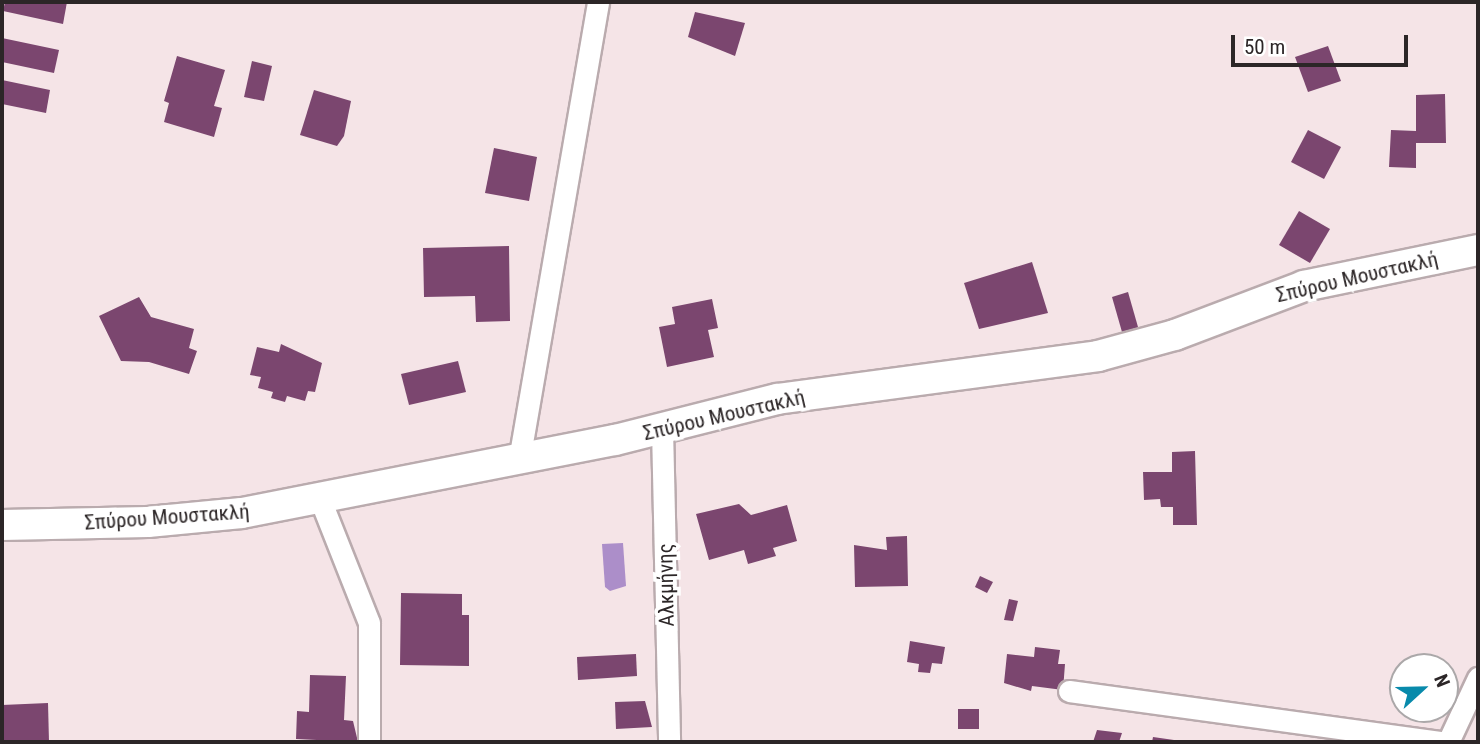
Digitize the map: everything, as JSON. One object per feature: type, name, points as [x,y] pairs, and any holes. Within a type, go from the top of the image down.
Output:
[{"type":"street","points":[[519,460],[598,2]]},
{"type":"street","name":"Σπύρου Μουστακλή","points":[[2,525],[192,519],[320,499],[519,460],[777,399],[1098,356],[1175,335],[1315,283],[1478,250]]},
{"type":"street","name":"Αλκμήνης","points":[[662,428],[669,742]]},
{"type":"street","points":[[320,499],[369,623],[369,742]]},
{"type":"street","points":[[1448,742],[1478,678]]},
{"type":"street","points":[[1069,691],[1442,742]]},
{"type":"shaded area","points":[[623,543],[626,586],[610,591],[605,587],[602,544]]},
{"type":"building","points":[[5,2],[67,2],[63,24],[3,11]]},
{"type":"building","points":[[695,12],[745,23],[735,56],[688,37]]},
{"type":"building","points":[[2,38],[59,50],[54,73],[2,62]]},
{"type":"building","points":[[1328,46],[1341,81],[1308,92],[1295,57]]},
{"type":"building","points":[[177,56],[225,70],[214,106],[222,108],[214,137],[164,122],[169,103],[164,101]]},
{"type":"building","points":[[252,61],[272,66],[264,101],[244,97]]},
{"type":"building","points":[[2,80],[50,90],[46,113],[2,104]]},
{"type":"building","points":[[314,90],[351,101],[344,136],[337,146],[300,135]]},
{"type":"building","points":[[1445,94],[1446,143],[1416,143],[1416,168],[1389,167],[1391,130],[1416,131],[1416,95]]},
{"type":"building","points":[[1308,130],[1341,147],[1324,179],[1291,162]]},
{"type":"building","points":[[494,148],[537,157],[529,201],[485,193]]},
{"type":"building","points":[[1299,211],[1330,229],[1310,263],[1279,245]]},
{"type":"building","points":[[509,246],[510,321],[476,322],[475,296],[424,297],[423,248]]},
{"type":"building","points":[[1032,262],[1048,313],[979,329],[964,283]]},
{"type":"building","points":[[1128,292],[1140,334],[1124,339],[1112,297]]},
{"type":"building","points":[[139,297],[151,317],[194,329],[189,348],[197,351],[189,374],[149,362],[121,361],[99,316]]},
{"type":"building","points":[[712,299],[718,328],[708,330],[714,357],[667,367],[659,327],[675,324],[672,307]]},
{"type":"building","points":[[281,344],[322,363],[315,392],[308,391],[305,401],[287,396],[285,402],[271,398],[273,392],[258,388],[261,377],[250,375],[257,347],[279,352]]},
{"type":"building","points":[[458,361],[466,392],[409,405],[401,374]]},
{"type":"building","points":[[1195,451],[1197,525],[1173,525],[1173,507],[1161,507],[1160,499],[1144,500],[1143,472],[1172,472],[1172,452]]},
{"type":"building","points":[[739,504],[751,515],[787,505],[797,541],[773,548],[776,556],[748,564],[744,550],[709,560],[696,514]]},
{"type":"building","points":[[907,536],[908,586],[855,587],[854,545],[887,550],[886,537]]},
{"type":"building","points":[[980,576],[993,582],[987,593],[975,587]]},
{"type":"building","points":[[401,593],[462,594],[462,615],[469,615],[469,666],[400,665]]},
{"type":"building","points":[[1009,599],[1018,601],[1013,621],[1004,620]]},
{"type":"building","points":[[910,641],[945,647],[942,664],[932,663],[930,673],[918,672],[919,664],[907,662]]},
{"type":"building","points":[[1035,647],[1060,650],[1058,664],[1065,664],[1063,690],[1032,686],[1031,691],[1004,683],[1007,654],[1034,657]]},
{"type":"building","points":[[636,654],[637,676],[578,680],[577,657]]},
{"type":"building","points":[[310,675],[346,676],[344,720],[353,721],[358,742],[296,739],[297,711],[309,712]]},
{"type":"building","points":[[645,701],[652,727],[616,729],[615,702]]},
{"type":"building","points":[[48,703],[49,742],[2,742],[2,705]]},
{"type":"building","points":[[958,709],[979,709],[979,729],[958,729]]},
{"type":"building","points":[[1097,730],[1122,733],[1119,742],[1093,742]]},
{"type":"building","points":[[1153,737],[1181,741],[1152,742]]}]
